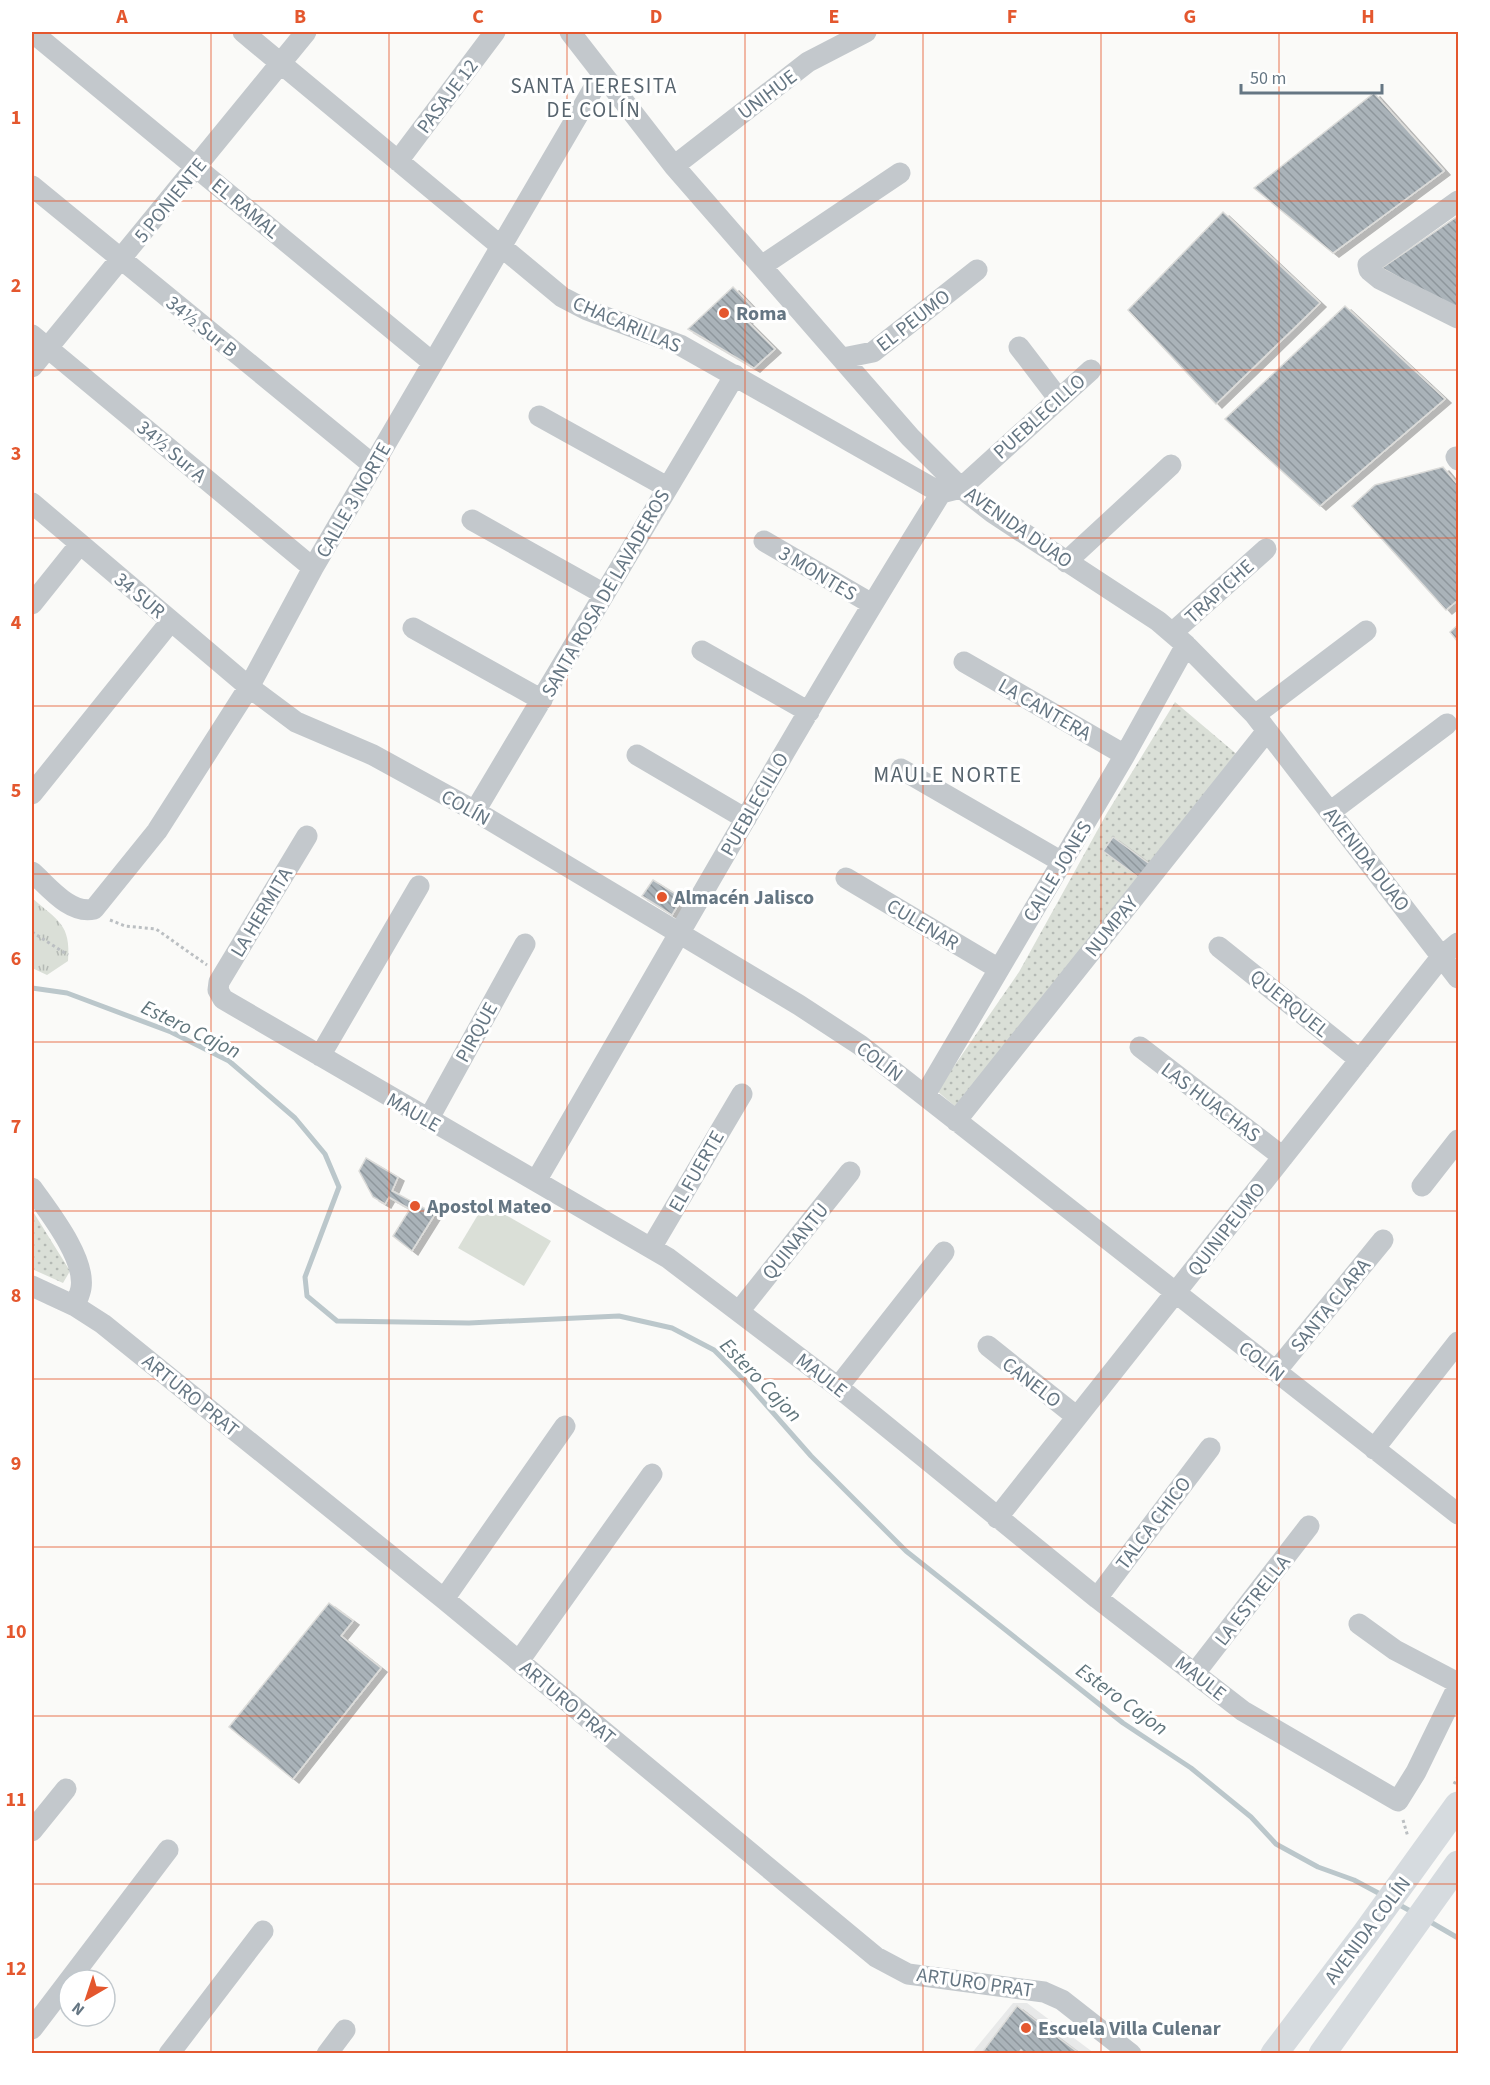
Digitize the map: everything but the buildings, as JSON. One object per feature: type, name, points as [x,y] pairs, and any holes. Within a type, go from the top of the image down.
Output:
[{"type":"main road","name":"AVENIDA COLÍN","points":[[1274,2054],[1365,1934],[1412,1855],[1458,1805]]},
{"type":"main road","name":"AVENIDA COLÍN","points":[[1322,2054],[1451,1875]]},
{"type":"street","name":"EL RAMAL","points":[[32,32],[432,362]]},
{"type":"street","name":"CHACARILLAS","points":[[243,32],[573,303],[663,336],[951,490]]},
{"type":"street","name":"5 PONIENTE","points":[[32,367],[39,341],[121,260],[306,32]]},
{"type":"street","name":"PASAJE 12","points":[[398,161],[495,32]]},
{"type":"street","name":"AVENIDA DUAO","points":[[570,32],[674,166],[843,358],[910,437],[951,490],[993,513],[1066,562],[1130,600],[1179,639],[1260,724],[1330,812],[1450,950],[1458,978]]},
{"type":"street","name":"UNIHUE","points":[[674,166],[808,63],[866,32]]},
{"type":"street","name":"CALLE 3 NORTE","points":[[86,911],[94,909],[157,831],[249,687],[313,568],[602,74]]},
{"type":"street","points":[[763,265],[900,173]]},
{"type":"street","name":"34½ Sur B","points":[[32,186],[374,465]]},
{"type":"street","points":[[1458,201],[1368,265],[1369,270],[1380,279],[1458,318]]},
{"type":"street","name":"EL PEUMO","points":[[843,358],[873,352],[977,270]]},
{"type":"street","name":"34½ Sur A","points":[[39,341],[313,568]]},
{"type":"street","points":[[1019,347],[1058,398]]},
{"type":"street","name":"PUEBLECILLO","points":[[536,1181],[872,604],[951,490],[1091,370]]},
{"type":"street","name":"SANTA ROSA DE LAVADEROS","points":[[475,811],[735,375]]},
{"type":"street","points":[[540,416],[667,487]]},
{"type":"street","points":[[1066,562],[1171,465]]},
{"type":"street","name":"34 SUR","points":[[32,503],[249,687]]},
{"type":"street","points":[[472,520],[604,594]]},
{"type":"street","name":"3 MONTES","points":[[764,541],[872,604]]},
{"type":"street","points":[[32,604],[80,544]]},
{"type":"street","name":"TRAPICHE","points":[[1179,639],[1266,549]]},
{"type":"street","points":[[32,794],[171,621]]},
{"type":"street","points":[[413,628],[543,700]]},
{"type":"street","name":"NUMPAY","points":[[956,1120],[1260,724],[1366,631]]},
{"type":"street","name":"CALLE JONES","points":[[926,1095],[1125,755],[1179,639]]},
{"type":"street","points":[[702,651],[808,712]]},
{"type":"street","name":"LA CANTERA","points":[[964,662],[1125,755]]},
{"type":"street","name":"COLÍN","points":[[249,687],[303,726],[373,755],[475,811],[830,1024],[926,1095],[1458,1514]]},
{"type":"street","points":[[1330,812],[1447,724]]},
{"type":"street","points":[[637,755],[746,819]]},
{"type":"street","points":[[901,770],[1062,862]]},
{"type":"street","name":"LA HERMITA","points":[[218,990],[219,982],[307,836]]},
{"type":"street","points":[[32,872],[70,905],[86,911]]},
{"type":"street","name":"CULENAR","points":[[846,878],[999,969]]},
{"type":"street","points":[[320,1056],[419,886]]},
{"type":"street","name":"PIRQUE","points":[[428,1120],[525,944]]},
{"type":"street","name":"QUERQUEL","points":[[1219,947],[1360,1060]]},
{"type":"street","name":"QUINIPEUMO","points":[[997,1518],[1450,950]]},
{"type":"street","name":"MAULE","points":[[218,990],[223,999],[651,1248],[740,1310],[1097,1598],[1260,1722],[1398,1801]]},
{"type":"street","name":"LAS HUACHAS","points":[[1140,1047],[1283,1157]]},
{"type":"street","name":"EL FUERTE","points":[[651,1248],[742,1094]]},
{"type":"street","points":[[1422,1186],[1458,1140]]},
{"type":"street","name":"QUINANTU","points":[[740,1310],[850,1172]]},
{"type":"street","points":[[32,1188],[59,1227],[79,1266],[81,1287],[75,1306]]},
{"type":"street","name":"SANTA CLARA","points":[[1276,1371],[1383,1240]]},
{"type":"street","points":[[838,1387],[944,1252]]},
{"type":"street","name":"ARTURO PRAT","points":[[34,1292],[75,1306],[103,1324],[444,1599],[886,1964],[920,1976],[1044,1992],[1062,2000],[1131,2054]]},
{"type":"street","points":[[1374,1449],[1458,1342]]},
{"type":"street","name":"CANELO","points":[[988,1346],[1077,1417]]},
{"type":"street","points":[[444,1599],[565,1426]]},
{"type":"street","name":"TALCA CHICO","points":[[1097,1598],[1210,1448]]},
{"type":"street","points":[[519,1661],[652,1474]]},
{"type":"street","name":"LA ESTRELLA","points":[[1195,1673],[1309,1526]]},
{"type":"street","points":[[1359,1624],[1395,1650],[1458,1685],[1416,1772],[1398,1801]]},
{"type":"street","points":[[32,1831],[66,1789]]},
{"type":"street","points":[[32,2029],[168,1850]]},
{"type":"street","points":[[169,2054],[263,1931]]},
{"type":"street","points":[[327,2054],[345,2030]]},
{"type":"path","points":[[86,911],[125,926],[156,928],[206,962],[218,990]]},
{"type":"path","points":[[32,932],[68,955]]},
{"type":"path","points":[[1398,1801],[1412,1855]]},
{"type":"shaded area","name":"Escuela Villa Culenar","points":[[1013,2003],[1027,2003],[1094,2053],[971,2054]]},
{"type":"green space","points":[[1175,702],[1240,757],[957,1108],[937,1091],[1019,972],[1107,813]]},
{"type":"green space","points":[[32,898],[56,918],[65,931],[67,939],[68,961],[47,975],[32,968]]},
{"type":"green space","points":[[485,1203],[551,1241],[524,1286],[458,1248]]},
{"type":"green space","points":[[32,1210],[70,1271],[63,1283],[32,1269]]},
{"type":"waterway","name":"Estero Cajon","points":[[32,988],[67,993],[171,1032],[229,1061],[295,1118],[325,1154],[339,1187],[305,1277],[307,1296],[337,1321],[469,1323],[619,1316],[672,1328],[714,1350],[746,1382],[811,1456],[906,1551],[1123,1723],[1191,1768],[1251,1817],[1276,1844],[1318,1867],[1354,1880],[1382,1895]]},
{"type":"waterway","name":"Estero Cajon","points":[[1396,1903],[1414,1913]]},
{"type":"waterway","name":"Estero Cajon","points":[[1427,1920],[1458,1938]]},
{"type":"place","name":"Roma","points":[[724,313]]},
{"type":"place","name":"Almacén Jalisco","points":[[662,897]]},
{"type":"place","name":"Apostol Mateo","points":[[415,1206]]},
{"type":"place","name":"Escuela Villa Culenar","points":[[1026,2028]]},
{"type":"district","name":"SANTA TERESITA DE COLÍN","points":[[594,98]]},
{"type":"district","name":"MAULE NORTE","points":[[948,774]]}]
